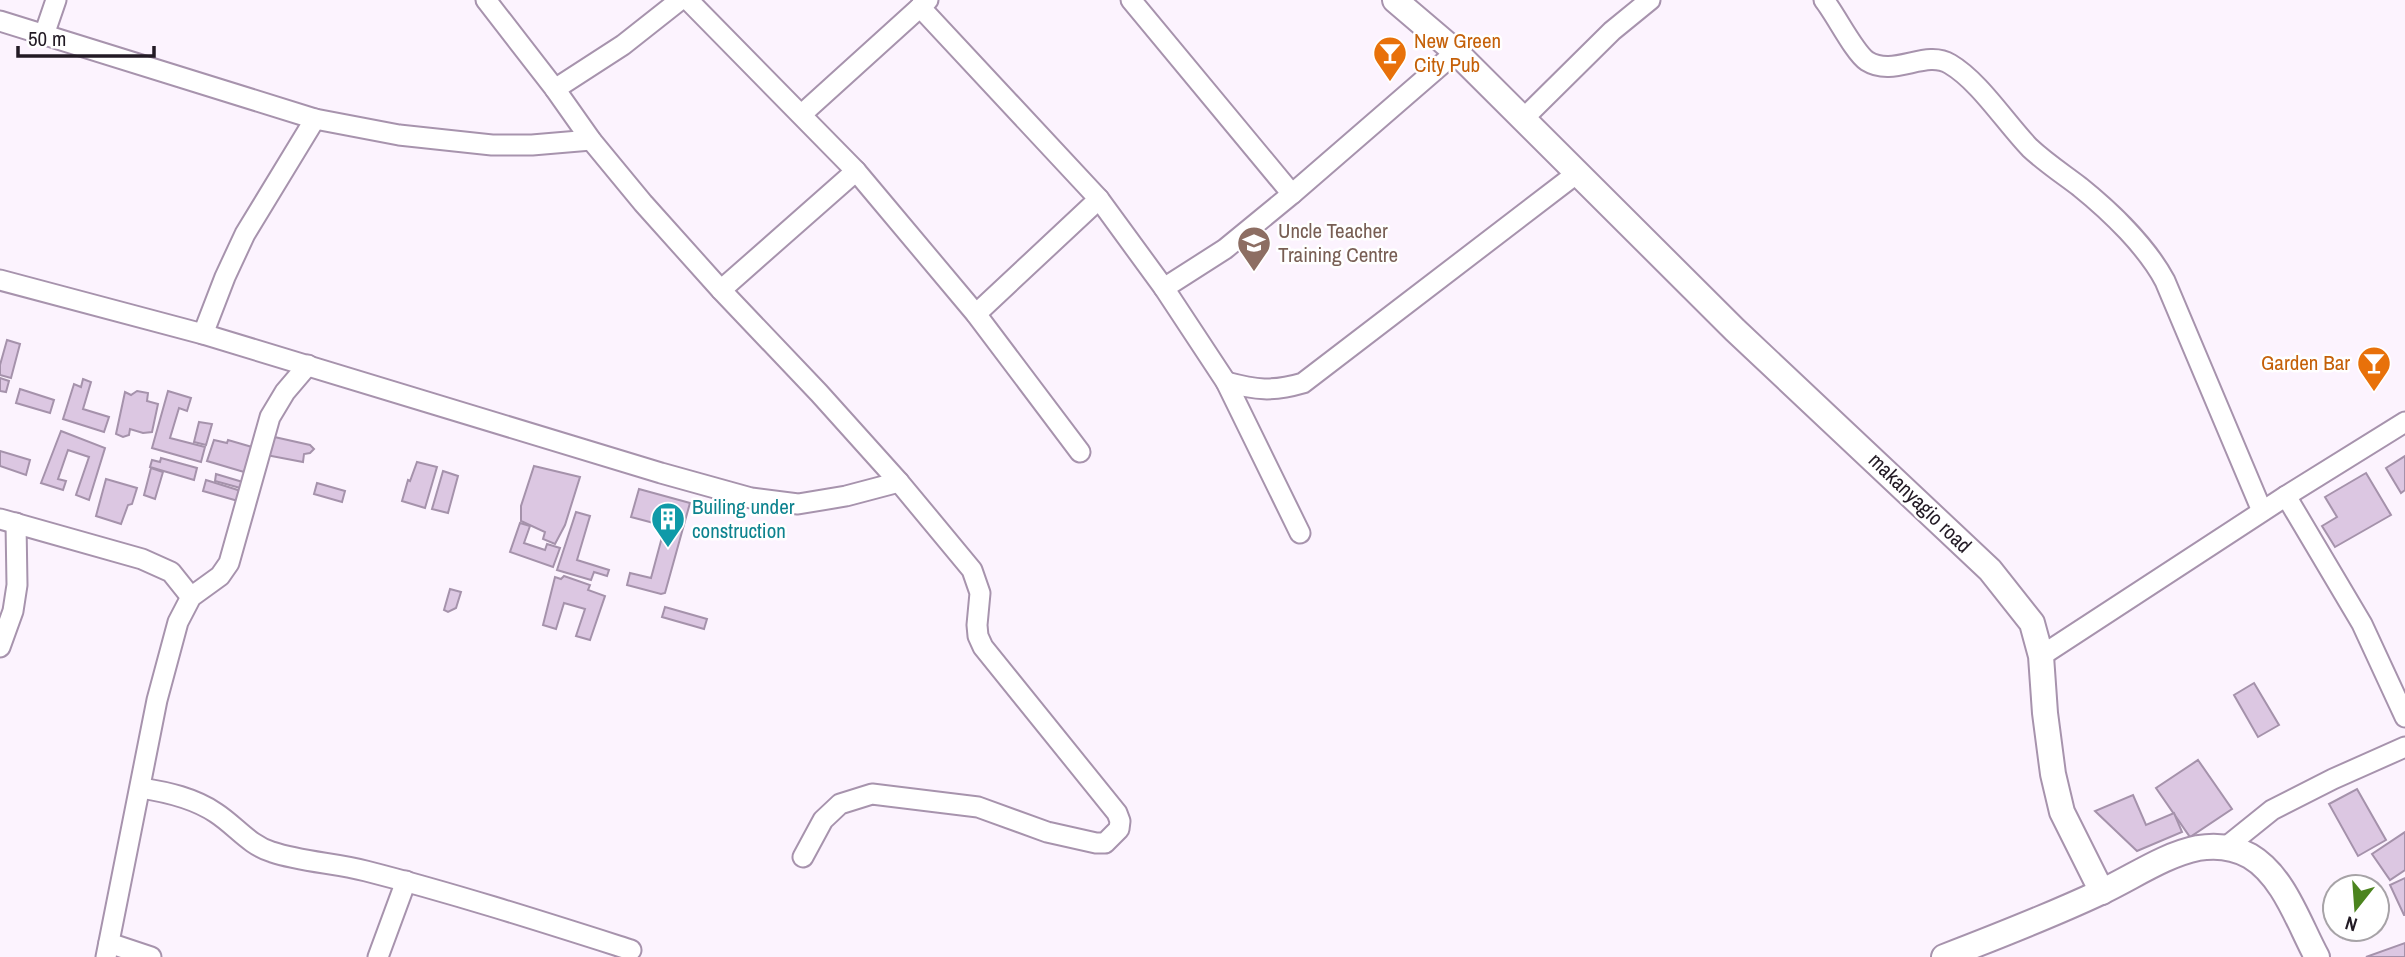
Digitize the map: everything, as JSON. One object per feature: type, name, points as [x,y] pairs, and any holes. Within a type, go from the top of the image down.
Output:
[{"type":"street","points":[[44,35],[56,0]]},
{"type":"street","points":[[486,0],[591,140],[666,230],[819,393],[899,482],[972,570],[980,593],[977,625],[983,647],[1117,813],[1120,821],[1118,829],[1105,843],[1096,843],[1047,832],[978,807],[872,794],[840,804],[824,820],[803,857]]},
{"type":"street","points":[[555,89],[623,45],[680,0]]},
{"type":"street","points":[[688,0],[856,171],[976,314],[1080,452]]},
{"type":"street","points":[[1131,0],[1292,194]]},
{"type":"street","name":"makanyagio road","points":[[1395,0],[1456,52],[1735,330],[1990,570],[2032,623],[2041,656],[2050,750],[2062,812],[2102,892]]},
{"type":"street","points":[[1523,119],[1612,31],[1650,0]]},
{"type":"street","points":[[1824,0],[1866,60],[1894,67],[1938,60],[1955,67],[1972,81],[2046,163],[2083,189],[2155,261],[2262,511]]},
{"type":"street","points":[[802,114],[924,4],[1100,200],[1164,288],[1226,382],[1300,533]]},
{"type":"street","points":[[0,21],[315,119],[399,135],[492,145],[591,140]]},
{"type":"street","points":[[1164,288],[1225,249],[1456,52]]},
{"type":"street","points":[[203,334],[245,234],[315,119]]},
{"type":"street","points":[[721,290],[856,171]]},
{"type":"street","points":[[1226,382],[1259,390],[1281,390],[1303,383],[1576,174]]},
{"type":"street","points":[[976,314],[1100,200]]},
{"type":"street","points":[[0,280],[203,334],[751,498],[798,504],[846,496],[899,482]]},
{"type":"street","points":[[151,957],[108,950],[157,700],[170,648],[178,622],[191,597],[220,576],[229,563],[270,417],[285,392],[308,365]]},
{"type":"street","points":[[2041,656],[2262,511],[2405,422]]},
{"type":"street","points":[[2286,496],[2362,624],[2405,717]]},
{"type":"street","points":[[0,647],[13,611],[17,585],[8,521],[160,566],[170,572],[191,597]]},
{"type":"street","points":[[2226,847],[2272,810],[2405,747]]},
{"type":"street","points":[[141,788],[169,793],[201,804],[246,839],[275,853],[351,867],[406,881],[631,950]]},
{"type":"street","points":[[1944,957],[2102,892],[2156,864],[2198,848],[2226,847],[2248,855],[2264,866],[2280,888],[2317,957]]},
{"type":"street","points":[[378,957],[406,881]]},
{"type":"building","points":[[7,340],[20,344],[11,378],[0,375]]},
{"type":"building","points":[[0,378],[9,381],[6,392],[0,391]]},
{"type":"building","points":[[83,379],[91,382],[83,409],[109,417],[104,432],[63,419],[74,384],[81,387]]},
{"type":"building","points":[[20,389],[54,400],[50,413],[16,403]]},
{"type":"building","points":[[137,391],[148,393],[147,401],[158,404],[152,432],[143,433],[130,429],[129,435],[123,437],[116,434],[125,392],[131,395]]},
{"type":"building","points":[[168,391],[191,398],[187,411],[179,408],[170,438],[205,447],[201,462],[152,448]]},
{"type":"building","points":[[199,422],[212,424],[206,445],[194,442]]},
{"type":"building","points":[[61,431],[105,448],[89,500],[76,495],[89,457],[68,450],[58,479],[66,481],[63,490],[41,483]]},
{"type":"building","points":[[270,436],[310,445],[314,449],[304,454],[303,462],[266,455]]},
{"type":"building","points":[[214,440],[227,443],[228,440],[252,447],[244,472],[207,461]]},
{"type":"building","points":[[0,451],[30,460],[26,475],[0,466]]},
{"type":"building","points":[[2405,456],[2405,490],[2401,493],[2386,468]]},
{"type":"building","points":[[161,458],[197,468],[194,480],[150,467],[152,460],[160,462]]},
{"type":"building","points":[[417,462],[437,467],[425,508],[402,501]]},
{"type":"building","points":[[534,466],[580,477],[565,525],[555,544],[543,539],[545,532],[521,521],[521,506]]},
{"type":"building","points":[[151,468],[163,472],[155,499],[144,495]]},
{"type":"building","points":[[443,471],[458,476],[448,513],[432,509]]},
{"type":"building","points":[[2366,473],[2391,515],[2335,547],[2322,526],[2337,517],[2325,497]]},
{"type":"building","points":[[216,474],[246,483],[244,489],[215,481]]},
{"type":"building","points":[[106,479],[137,488],[121,524],[96,516]]},
{"type":"building","points":[[206,480],[241,491],[238,501],[203,491]]},
{"type":"building","points":[[317,483],[345,491],[342,502],[314,494]]},
{"type":"building","name":"Builing under construction","points":[[639,489],[690,503],[665,593],[661,594],[627,585],[630,573],[651,578],[665,526],[631,517]]},
{"type":"building","points":[[576,512],[590,516],[577,560],[609,570],[607,576],[594,572],[591,580],[557,570]]},
{"type":"building","points":[[520,523],[530,526],[524,543],[545,550],[547,544],[560,548],[553,567],[510,552]]},
{"type":"building","points":[[564,576],[590,585],[588,590],[605,596],[590,640],[576,636],[585,609],[564,603],[556,629],[543,625],[555,577],[561,579]]},
{"type":"building","points":[[450,589],[461,592],[456,608],[448,612],[444,610]]},
{"type":"building","points":[[665,607],[707,619],[704,629],[662,617]]},
{"type":"building","points":[[2254,683],[2279,725],[2258,737],[2234,695]]},
{"type":"building","points":[[2198,760],[2232,809],[2190,837],[2156,788]]},
{"type":"building","points":[[2357,789],[2386,840],[2358,856],[2329,804]]},
{"type":"building","points":[[2133,795],[2146,825],[2174,813],[2182,832],[2137,851],[2095,811]]},
{"type":"building","points":[[2405,832],[2405,870],[2391,879],[2391,873],[2385,873],[2372,854]]},
{"type":"building","points":[[2405,878],[2405,915],[2391,887],[2391,885]]},
{"type":"building","points":[[2405,943],[2405,957],[2366,957]]},
{"type":"place","name":"New Green City Pub","points":[[1390,83]]},
{"type":"place","name":"Uncle Teacher Training Centre","points":[[1254,273]]},
{"type":"place","name":"Garden Bar","points":[[2374,393]]},
{"type":"place","name":"Builing under construction","points":[[668,549]]}]
